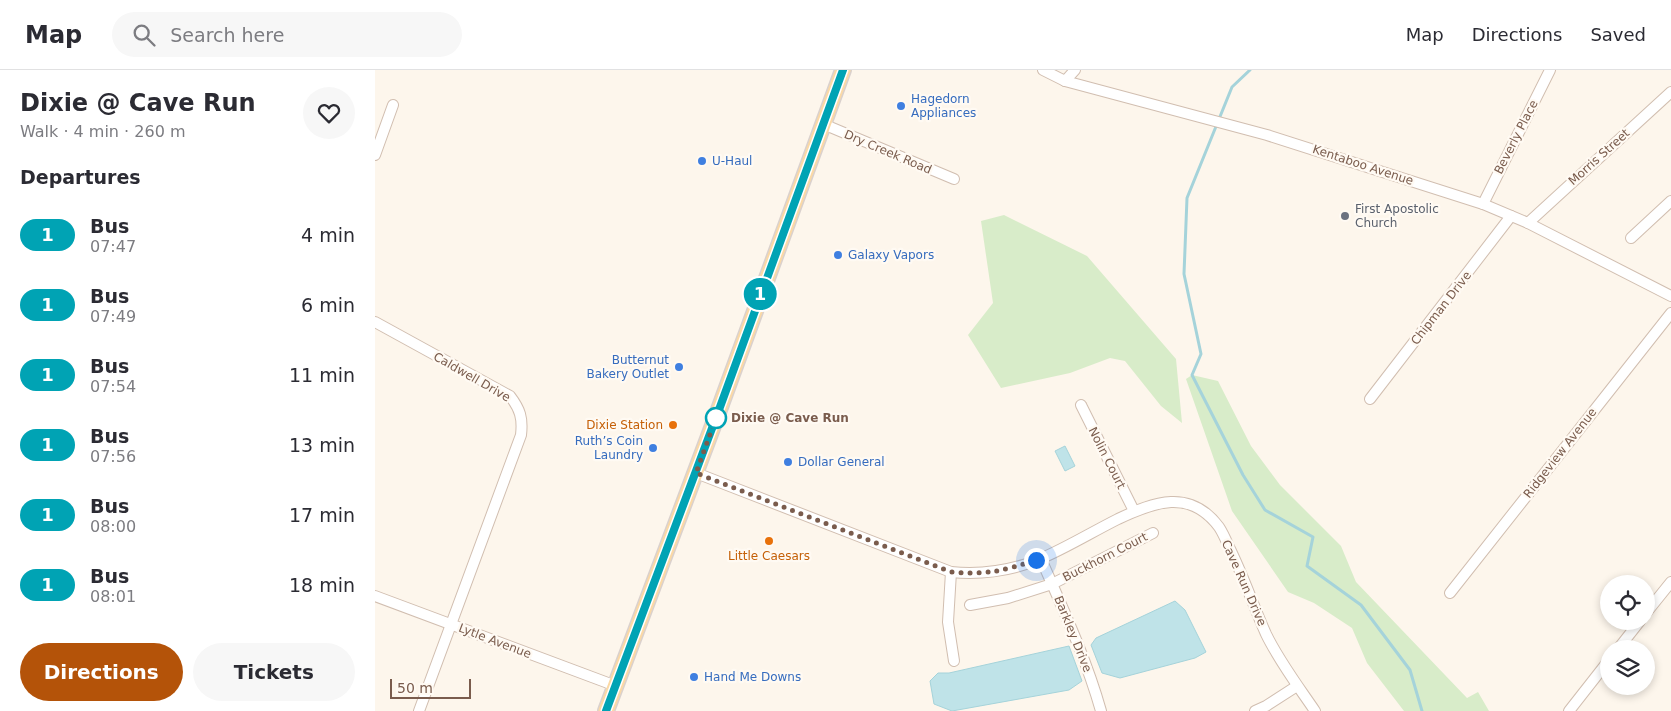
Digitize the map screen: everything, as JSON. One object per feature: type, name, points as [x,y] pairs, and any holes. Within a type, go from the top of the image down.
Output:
[{"type":"main road","points":[[606,711],[696,473],[843,70]]},
{"type":"street","name":"Kentaboo Avenue","points":[[1043,70],[1065,81],[1267,135],[1483,204],[1528,223],[1671,296]]},
{"type":"street","points":[[1065,81],[1075,70]]},
{"type":"street","name":"Beverly Place","points":[[1483,204],[1550,70]]},
{"type":"street","name":"Morris Street","points":[[1528,223],[1671,92]]},
{"type":"street","points":[[375,155],[393,105]]},
{"type":"street","name":"Dry Creek Road","points":[[823,124],[954,179]]},
{"type":"street","points":[[1631,238],[1671,201]]},
{"type":"street","name":"Chipman Drive","points":[[1371,399],[1511,216]]},
{"type":"street","name":"Ridgeview Avenue","points":[[1449,593],[1671,313]]},
{"type":"street","name":"Caldwell Drive","points":[[375,322],[509,396],[518,407],[523,420],[521,435],[419,711]]},
{"type":"street","name":"Nolin Court","points":[[1081,405],[1134,511]]},
{"type":"street","name":"Cave Run Drive","points":[[696,473],[951,572],[981,574],[1003,571],[1041,559],[1134,511],[1150,505],[1165,501],[1188,503],[1208,514],[1220,528],[1267,635],[1297,686],[1315,711]]},
{"type":"street","name":"Buckhorn Court","points":[[970,605],[1008,598],[1052,584],[1153,533]]},
{"type":"street","name":"Barkley Drive","points":[[1041,559],[1082,653],[1101,711]]},
{"type":"street","points":[[951,572],[948,622],[953,661]]},
{"type":"street","points":[[1655,602],[1671,582]]},
{"type":"street","name":"Lytle Avenue","points":[[375,596],[616,686]]},
{"type":"street","points":[[1625,640],[1633,630]]},
{"type":"street","points":[[1569,711],[1600,671]]},
{"type":"street","points":[[1255,711],[1297,686]]},
{"type":"green space","points":[[1004,215],[1087,256],[1176,359],[1182,423],[1161,406],[1125,361],[1110,358],[1070,373],[1001,388],[968,335],[993,303],[981,221]]},
{"type":"green space","points":[[1192,375],[1218,381],[1251,446],[1280,485],[1341,546],[1356,582],[1467,698],[1478,692],[1489,711],[1404,711],[1367,663],[1352,628],[1314,603],[1288,592],[1232,511],[1186,379]]},
{"type":"water","points":[[1065,446],[1075,466],[1065,471],[1055,451]]},
{"type":"water","points":[[1175,601],[1185,610],[1206,652],[1195,658],[1120,678],[1102,673],[1091,645],[1096,638]]},
{"type":"water","points":[[1069,646],[1082,681],[1069,690],[952,711],[934,704],[930,681],[938,673],[949,673]]},
{"type":"waterway","points":[[1250,70],[1232,87],[1187,198],[1184,274],[1201,354],[1192,375],[1243,475],[1265,510],[1313,537],[1307,566],[1361,605],[1410,670],[1422,711]]},
{"type":"bus line","name":"1","points":[[606,711],[720,407],[843,70]]},
{"type":"place","name":"Hagedorn Appliances","points":[[901,106]]},
{"type":"place","name":"U-Haul","points":[[702,161]]},
{"type":"place","name":"First Apostolic Church","points":[[1345,216]]},
{"type":"place","name":"Galaxy Vapors","points":[[838,255]]},
{"type":"place","name":"Butternut Bakery Outlet","points":[[679,367]]},
{"type":"place","name":"Dixie @ Cave Run","points":[[716,418]]},
{"type":"place","name":"Dixie Station","points":[[673,425]]},
{"type":"place","name":"Ruth’s Coin Laundry","points":[[653,448]]},
{"type":"place","name":"Dollar General","points":[[788,462]]},
{"type":"place","name":"Little Caesars","points":[[769,541]]},
{"type":"place","name":"Hand Me Downs","points":[[694,677]]},
{"type":"route","points":[[716,418],[696,473],[951,572],[981,574],[1003,571],[1036,560]]}]
